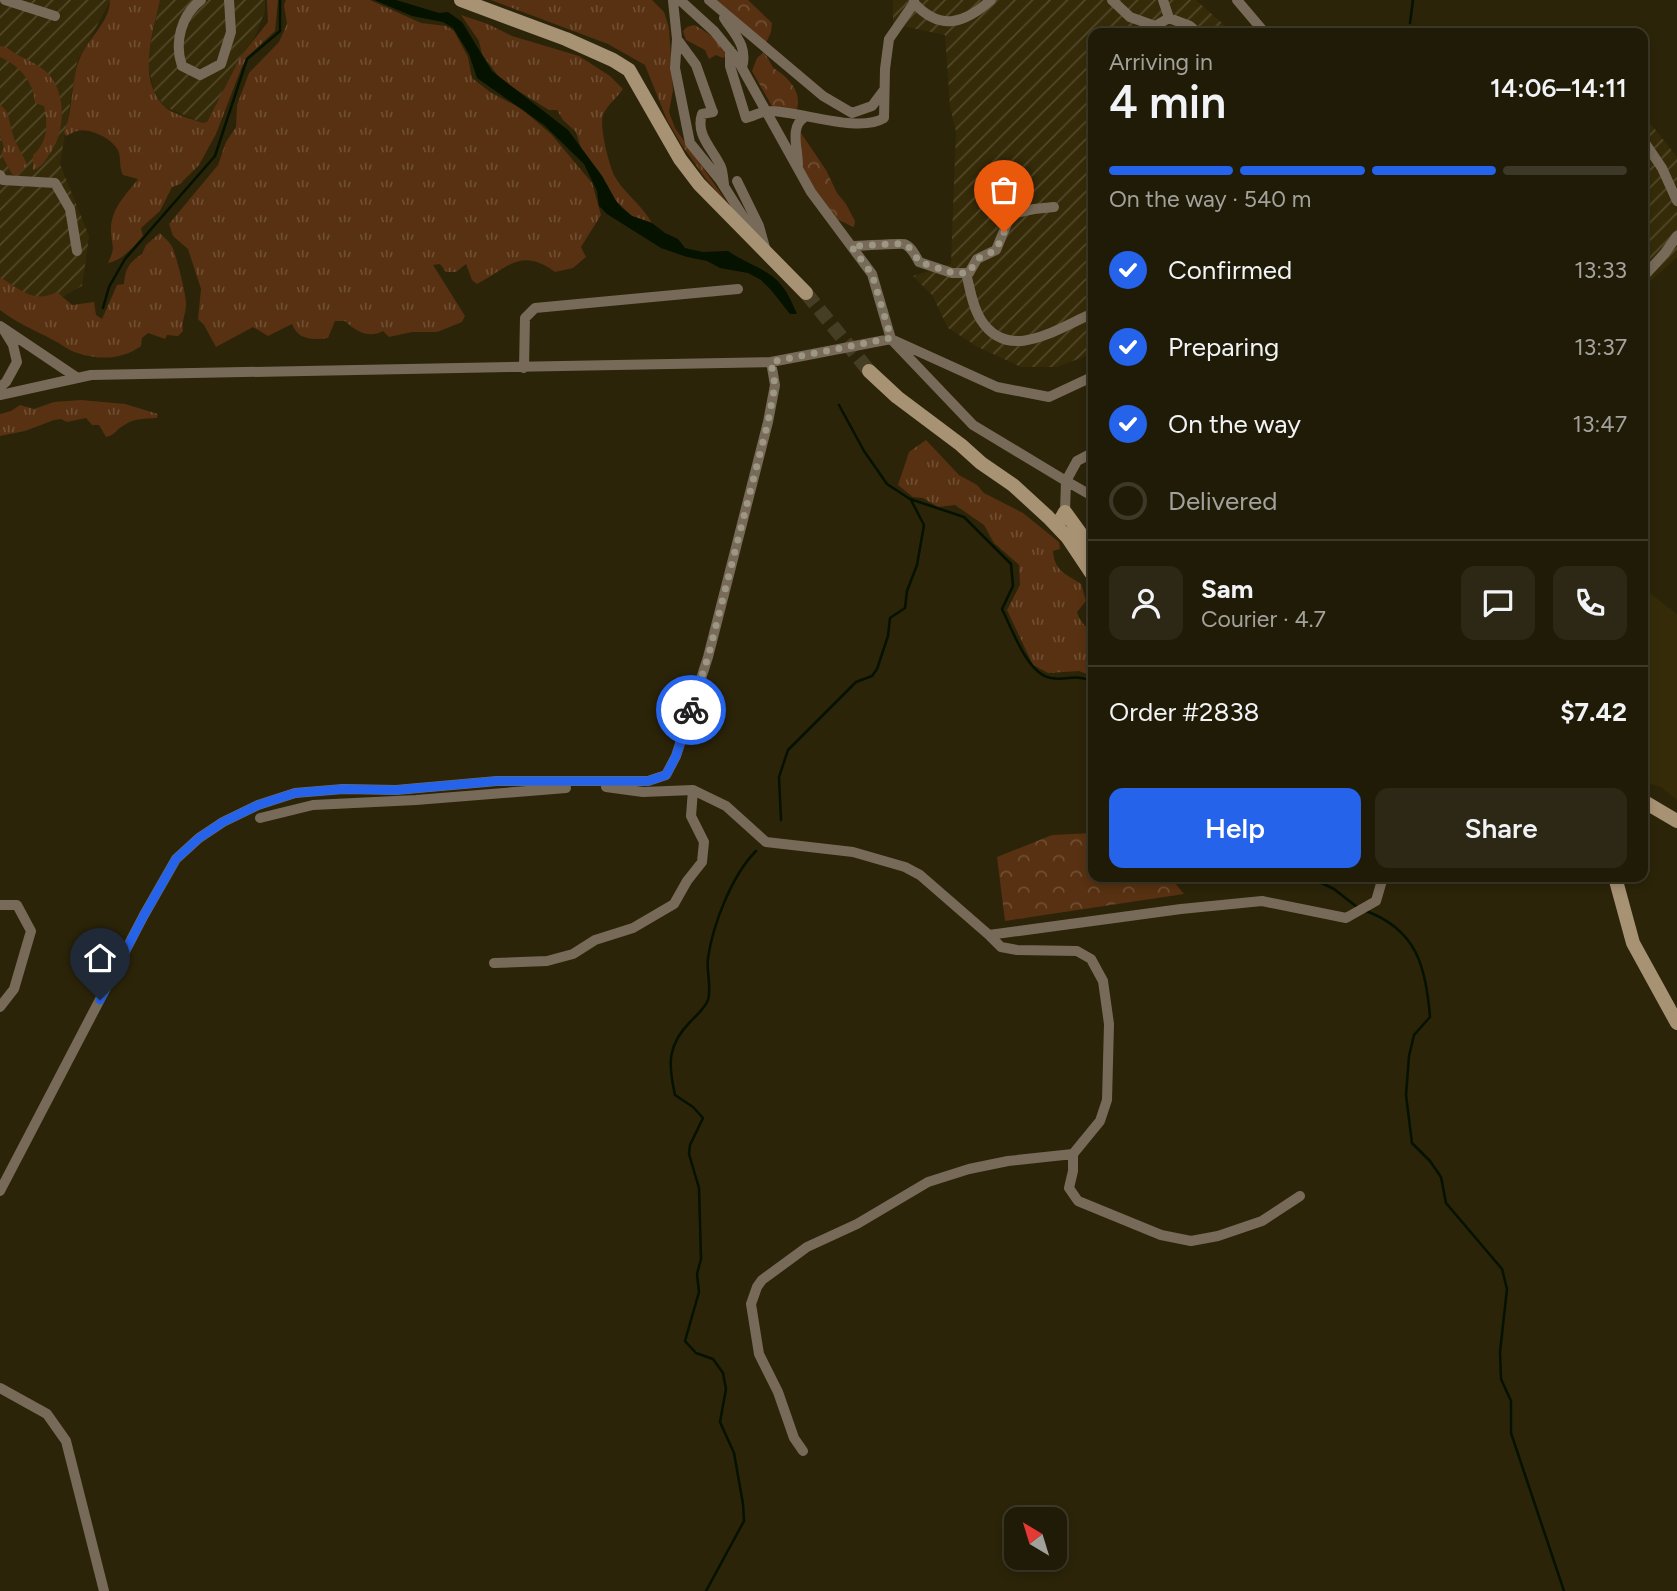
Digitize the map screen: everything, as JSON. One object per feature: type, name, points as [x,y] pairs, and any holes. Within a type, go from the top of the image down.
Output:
[{"type":"street","points":[[5,0],[55,16]]},
{"type":"street","points":[[201,0],[183,22],[177,52],[182,66],[200,75],[221,64],[231,32],[229,0]]},
{"type":"street","points":[[461,0],[566,39],[613,60],[629,71],[680,159],[699,184],[806,293]]},
{"type":"street","points":[[709,0],[741,43],[746,56],[737,70]]},
{"type":"street","points":[[709,0],[823,96],[852,113],[872,106],[884,90]]},
{"type":"street","points":[[677,1],[714,32],[730,50],[737,70],[737,90],[746,118],[766,111],[874,123],[884,118],[889,39],[914,2],[927,17],[955,22],[973,16],[991,0]]},
{"type":"street","points":[[1112,0],[1130,17],[1155,26],[1169,19],[1192,28]]},
{"type":"street","points":[[1163,0],[1169,19]]},
{"type":"street","points":[[1237,0],[1261,28]]},
{"type":"street","points":[[677,1],[675,68],[690,143],[725,189],[767,254]]},
{"type":"street","points":[[677,39],[696,65],[713,112],[702,114],[699,122],[702,135],[721,168],[725,189]]},
{"type":"street","points":[[737,70],[751,86],[811,192],[872,274],[891,338],[973,425],[1088,494]]},
{"type":"street","points":[[737,90],[751,86]]},
{"type":"street","points":[[798,169],[795,128],[798,120],[805,117]]},
{"type":"street","points":[[1648,147],[1662,168],[1677,201]]},
{"type":"street","points":[[0,175],[3,180],[55,183],[70,209],[77,251]]},
{"type":"street","points":[[737,181],[760,226],[767,254]]},
{"type":"street","points":[[851,246],[902,243],[912,250],[919,262],[953,273],[969,273],[977,259],[996,250],[1011,214],[1054,207]]},
{"type":"street","points":[[1648,272],[1677,236]]},
{"type":"street","points":[[966,273],[974,307],[982,321],[995,334],[1009,340],[1030,341],[1088,316]]},
{"type":"street","points":[[524,368],[525,318],[536,308],[737,289]]},
{"type":"street","points":[[1,326],[76,377]]},
{"type":"street","points":[[0,387],[6,382],[17,362],[13,345],[1,326]]},
{"type":"street","points":[[0,395],[76,377],[771,362],[891,338],[997,387],[1049,397],[1088,379]]},
{"type":"street","points":[[0,1191],[176,859],[199,838],[223,822],[258,805],[295,793],[343,789],[396,790],[497,781],[648,781],[666,775],[676,756],[708,657],[758,461],[775,385],[771,362]]},
{"type":"street","points":[[869,371],[897,397],[1030,500],[1057,526],[1088,567]]},
{"type":"street","points":[[1057,526],[1065,512],[1066,481],[1077,461],[1088,455]]},
{"type":"street","points":[[1065,512],[1088,544]]},
{"type":"street","points":[[260,818],[313,805],[416,800],[530,789],[609,787],[643,792],[693,790],[726,806],[766,842],[853,852],[905,867],[920,875],[1001,947],[1017,950],[1077,951],[1091,959],[1103,981],[1109,1024],[1107,1100],[1100,1121],[1073,1154],[1069,1188],[1079,1201],[1161,1236],[1191,1241],[1218,1236],[1262,1221],[1300,1196]]},
{"type":"street","points":[[494,963],[547,961],[573,954],[594,940],[633,928],[674,904],[702,862],[704,842],[691,816],[693,790]]},
{"type":"street","points":[[1648,804],[1677,821]]},
{"type":"street","points":[[989,935],[1262,901],[1346,918],[1376,901],[1382,882]]},
{"type":"street","points":[[1616,882],[1633,943],[1677,1023]]},
{"type":"street","points":[[0,905],[17,905],[31,931],[13,989],[0,1007]]},
{"type":"street","points":[[803,1451],[794,1438],[778,1392],[759,1354],[751,1304],[762,1280],[807,1247],[857,1224],[928,1182],[1008,1161],[1073,1154]]},
{"type":"street","points":[[0,1388],[47,1414],[66,1441],[104,1591]]},
{"type":"shaded area","points":[[0,0],[111,0],[77,62],[60,164],[89,236],[82,286],[48,305],[0,289]]},
{"type":"shaded area","points":[[160,0],[265,0],[265,11],[254,38],[241,56],[207,122],[203,123],[165,107],[154,91],[147,61]]},
{"type":"shaded area","points":[[374,0],[396,0],[439,13],[448,12],[462,22],[492,71],[568,130],[622,208],[632,216],[652,223],[678,239],[685,248],[703,252],[728,251],[767,272],[784,289],[797,314],[790,314],[761,280],[748,273],[720,268],[707,261],[661,248],[607,214],[599,206],[597,191],[584,164],[544,125],[477,78],[469,54],[453,28],[443,22],[412,16]]},
{"type":"shaded area","points":[[893,0],[1196,0],[1227,28],[1088,28],[1088,355],[1057,367],[1021,367],[978,347],[948,328],[932,295],[913,276],[951,264],[956,132],[950,106],[945,35],[893,24]]},
{"type":"shaded area","points":[[1648,120],[1677,157],[1677,257],[1648,283]]},
{"type":"shaded area","points":[[1648,592],[1677,614],[1677,800],[1661,787],[1648,783]]},
{"type":"green space","points":[[110,0],[160,0],[149,54],[155,94],[171,111],[203,123],[207,122],[241,56],[268,22],[267,0],[278,0],[275,31],[247,57],[216,134],[199,165],[180,184],[172,187],[160,211],[141,228],[143,236],[136,244],[123,256],[108,263],[113,250],[113,216],[138,179],[123,175],[117,148],[108,139],[82,130],[66,136],[64,132],[77,66],[103,23]]},
{"type":"green space","points":[[286,0],[370,0],[421,23],[446,26],[454,31],[468,57],[472,78],[490,92],[522,109],[552,135],[592,183],[601,215],[581,247],[586,257],[573,268],[555,272],[533,261],[515,262],[477,284],[472,280],[466,264],[456,272],[446,272],[440,264],[433,265],[465,316],[462,322],[437,332],[412,332],[389,337],[383,331],[367,334],[345,321],[335,321],[328,338],[306,338],[298,333],[292,324],[268,336],[253,327],[216,347],[198,319],[201,289],[188,249],[173,236],[169,224],[218,165],[226,142],[236,127],[237,105],[249,73],[279,42],[287,24],[284,5]]},
{"type":"green space","points":[[491,0],[652,0],[664,12],[669,28],[673,90],[669,112],[675,128],[731,208],[681,144],[667,120],[645,65],[608,44]]},
{"type":"green space","points":[[715,0],[748,0],[772,23],[766,43]]},
{"type":"green space","points":[[461,15],[512,36],[579,56],[610,76],[623,89],[603,115],[605,145],[618,181],[652,223],[632,216],[616,201],[581,148],[576,132],[557,110],[549,110],[501,80],[482,54],[479,41]]},
{"type":"green space","points":[[694,25],[718,41],[726,56],[723,58],[716,55],[709,59],[705,50],[686,40],[683,31]]},
{"type":"green space","points":[[0,46],[8,48],[46,72],[53,80],[60,97],[62,116],[59,136],[44,163],[33,170],[33,155],[42,144],[46,132],[44,106],[35,103],[32,88],[24,75],[0,57]]},
{"type":"green space","points":[[763,53],[774,68],[793,85],[798,99],[797,109],[789,112],[773,108],[752,71],[757,58]]},
{"type":"green space","points":[[0,104],[7,112],[14,139],[27,164],[16,176],[12,174],[1,154],[4,147],[0,136]]},
{"type":"green space","points":[[799,130],[846,204],[855,221],[854,227],[836,219],[802,171]]},
{"type":"green space","points":[[160,233],[173,248],[185,293],[183,331],[178,336],[167,335],[165,339],[148,333],[142,338],[141,346],[133,351],[116,357],[89,356],[69,350],[0,310],[0,277],[34,296],[57,292],[72,305],[94,302],[96,315],[102,319],[117,285],[124,284],[129,266]]},
{"type":"green space","points":[[81,400],[125,404],[158,414],[157,418],[129,422],[106,437],[99,425],[92,425],[86,418],[67,422],[54,420],[25,431],[0,436],[0,414],[20,405],[34,409],[54,402]]},
{"type":"green space","points":[[926,440],[959,475],[977,485],[984,493],[1023,513],[1059,542],[1060,549],[1053,551],[1056,563],[1062,571],[1081,584],[1086,601],[1077,612],[1085,626],[1088,626],[1088,675],[1079,671],[1048,673],[1033,665],[1007,610],[1020,585],[1019,565],[994,543],[984,525],[955,505],[938,507],[923,498],[913,497],[898,485],[909,452]]},
{"type":"green space","points":[[1088,833],[1088,882],[1174,882],[1184,894],[1005,921],[997,857],[1052,835]]},
{"type":"waterway","points":[[103,308],[109,287],[125,259],[215,156],[247,59],[280,31],[280,0]]},
{"type":"waterway","points":[[1410,23],[1413,0]]},
{"type":"waterway","points":[[839,405],[864,451],[887,484],[910,499],[964,517],[1011,564],[1013,586],[1002,609],[1022,650],[1035,669],[1051,678],[1088,680]]},
{"type":"waterway","points":[[781,820],[779,777],[788,750],[856,682],[872,676],[888,636],[890,618],[905,608],[907,591],[917,565],[924,525],[911,500]]},
{"type":"waterway","points":[[706,1591],[744,1521],[743,1504],[734,1453],[720,1422],[726,1389],[723,1373],[713,1359],[696,1353],[685,1341],[699,1292],[697,1274],[701,1259],[699,1188],[689,1154],[690,1145],[703,1118],[693,1107],[675,1095],[671,1055],[677,1038],[708,1000],[708,958],[714,930],[732,886],[756,851]]},
{"type":"waterway","points":[[1319,882],[1334,889],[1357,907]]},
{"type":"waterway","points":[[1366,911],[1397,929],[1416,952],[1421,966],[1430,1017],[1414,1035],[1409,1056],[1406,1095],[1412,1143],[1441,1177],[1446,1203],[1502,1269],[1507,1289],[1500,1352],[1501,1379],[1511,1401],[1511,1433],[1564,1591]]},
{"type":"tunnel","points":[[806,293],[869,371]]},
{"type":"way so far","points":[[691,710],[708,657],[768,422],[775,385],[771,362],[891,338],[872,274],[851,246],[902,243],[912,250],[919,262],[953,273],[969,273],[977,259],[996,250],[1004,232]]},
{"type":"route","points":[[100,1000],[176,859],[199,838],[223,822],[258,805],[295,793],[343,789],[396,790],[497,781],[648,781],[666,775],[676,756],[691,710]]}]
